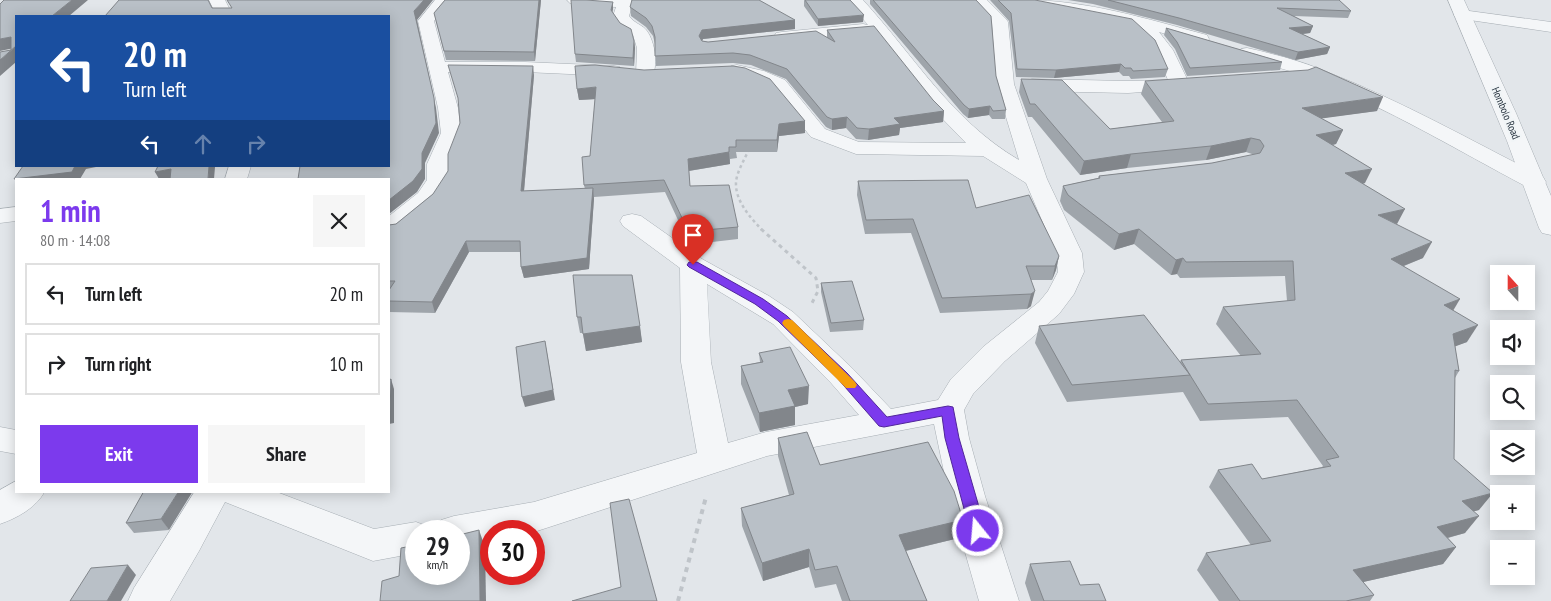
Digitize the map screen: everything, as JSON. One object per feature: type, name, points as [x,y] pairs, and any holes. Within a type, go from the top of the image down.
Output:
[{"type":"street","points":[[217,0],[224,15]]},
{"type":"street","points":[[390,227],[427,198],[438,180],[438,164],[451,133],[448,108],[426,21],[443,0]]},
{"type":"street","points":[[438,66],[525,67],[560,70],[597,69],[654,73],[640,32],[628,26],[621,16],[625,2],[574,0]]},
{"type":"street","points":[[855,0],[880,27],[907,64],[958,124],[989,150],[1045,185]]},
{"type":"street","points":[[979,0],[1000,22],[1005,84],[1045,185],[1069,253],[1071,272],[1060,294],[1049,308],[994,354],[962,387],[948,410],[952,438],[967,496],[999,601]]},
{"type":"street","points":[[1032,0],[1130,11],[1216,43]]},
{"type":"street","points":[[1459,7],[1551,27]]},
{"type":"street","name":"Hombolo Road","points":[[1459,7],[1498,93],[1535,182],[1551,228]]},
{"type":"street","points":[[1130,11],[1166,48],[1179,85]]},
{"type":"street","points":[[766,39],[880,27]]},
{"type":"street","points":[[1235,49],[1318,74],[1398,111],[1535,182]]},
{"type":"street","points":[[721,70],[744,71],[778,84],[818,133],[856,148],[989,150]]},
{"type":"street","points":[[1268,78],[1318,74]]},
{"type":"street","points":[[1005,84],[1077,87],[1199,83]]},
{"type":"street","points":[[0,216],[15,214]]},
{"type":"street","points":[[632,220],[693,265],[759,302],[793,327],[884,422]]},
{"type":"street","points":[[693,265],[696,362],[715,460]]},
{"type":"street","points":[[470,528],[534,517],[766,444],[948,410]]},
{"type":"street","points":[[0,439],[15,442]]},
{"type":"street","points":[[0,509],[24,493]]},
{"type":"street","points":[[148,601],[186,540],[212,493]]},
{"type":"street","points":[[240,493],[373,545],[405,540]]},
{"type":"path","points":[[750,144],[736,182],[741,204],[761,230],[816,278],[819,284],[819,292],[813,302],[793,327]]},
{"type":"path","points":[[678,601],[715,460]]},
{"type":"building","points":[[4,0],[72,0],[53,15],[15,15],[15,47],[0,60],[0,52],[11,50],[11,37],[0,39],[0,4]]},
{"type":"building","points":[[119,0],[208,0],[212,8],[232,8],[227,0],[424,0],[414,11],[434,98],[436,123],[422,153],[422,169],[413,181],[390,199],[390,178],[298,178],[300,167],[390,167],[390,15],[106,15]]},
{"type":"building","points":[[445,0],[539,0],[534,52],[444,51],[434,13]]},
{"type":"building","points":[[571,0],[613,2],[611,10],[620,23],[631,29],[634,41],[633,58],[575,54]]},
{"type":"building","points":[[632,0],[759,0],[795,20],[702,30],[699,36],[702,41],[708,42],[816,31],[835,42],[827,30],[874,26],[944,111],[894,118],[900,124],[869,129],[857,128],[847,117],[832,119],[827,117],[787,69],[750,55],[733,53],[655,56],[655,37],[652,26],[646,18],[630,7]]},
{"type":"building","points":[[805,0],[850,0],[864,15],[818,19]]},
{"type":"building","points":[[873,0],[976,0],[991,16],[996,76],[1006,110],[993,111],[990,106],[969,109],[964,105]]},
{"type":"building","points":[[998,0],[1035,0],[1132,19],[1155,40],[1168,69],[1133,71],[1131,68],[1125,68],[1121,64],[1056,70],[1017,69],[1011,13]]},
{"type":"building","points":[[1108,0],[1339,0],[1351,11],[1277,8],[1313,26],[1289,28],[1330,47],[1298,52]]},
{"type":"building","points":[[1166,28],[1282,62],[1190,68],[1177,42]]},
{"type":"building","points":[[448,65],[533,66],[521,191],[593,188],[587,258],[521,267],[520,241],[466,241],[432,302],[390,301],[390,288],[395,281],[390,281],[390,225],[396,224],[433,194],[448,171],[448,154],[460,123],[458,98]]},
{"type":"building","points":[[595,65],[644,70],[733,66],[745,68],[770,79],[805,121],[779,124],[777,140],[736,140],[736,147],[729,147],[729,152],[688,159],[690,186],[729,185],[738,227],[694,231],[695,235],[691,236],[689,231],[685,232],[683,220],[664,180],[584,185],[582,157],[590,156],[596,87],[577,89],[575,66]]},
{"type":"building","points":[[1316,67],[1383,97],[1302,108],[1343,130],[1316,135],[1372,169],[1345,173],[1405,209],[1378,215],[1432,242],[1391,259],[1460,299],[1444,305],[1478,325],[1453,334],[1459,371],[1455,370],[1454,459],[1490,490],[1490,494],[1462,501],[1479,516],[1437,527],[1456,547],[1353,570],[1374,595],[1346,601],[1240,601],[1206,553],[1271,541],[1218,470],[1252,464],[1262,479],[1331,466],[1326,460],[1339,457],[1297,400],[1208,404],[1181,360],[1261,354],[1223,307],[1295,300],[1293,261],[1186,262],[1183,258],[1176,260],[1139,229],[1119,234],[1068,195],[1063,186],[1100,178],[1099,176],[1212,163],[1260,153],[1264,146],[1260,140],[1251,138],[1211,146],[1084,161],[1035,104],[1030,104],[1021,79],[1062,80],[1110,129],[1174,121],[1145,81],[1308,70]]},
{"type":"building","points":[[22,167],[74,167],[72,172],[14,179]]},
{"type":"building","points":[[158,167],[209,167],[208,178],[170,178],[171,169],[155,172]]},
{"type":"building","points":[[968,180],[976,208],[1029,195],[1059,256],[1055,266],[1026,266],[1035,291],[1031,294],[942,298],[913,219],[866,220],[858,181]]},
{"type":"building","points":[[573,275],[632,275],[640,326],[583,334],[581,317],[577,317]]},
{"type":"building","points":[[852,281],[864,320],[831,323],[821,283]]},
{"type":"building","points":[[1144,315],[1190,375],[1072,385],[1039,326]]},
{"type":"building","points":[[545,341],[553,390],[522,397],[516,347]]},
{"type":"building","points":[[790,347],[809,386],[788,390],[795,406],[759,413],[741,366],[763,362],[759,353]]},
{"type":"building","points":[[391,379],[390,413],[390,380]]},
{"type":"building","points":[[807,432],[820,465],[928,442],[954,491],[963,520],[899,535],[927,601],[850,601],[837,566],[815,570],[809,549],[762,563],[741,508],[794,494],[778,438]]},
{"type":"building","points":[[143,493],[178,493],[161,519],[126,523]]},
{"type":"building","points":[[629,499],[657,601],[572,601],[621,587],[610,503]]},
{"type":"building","points":[[479,530],[480,601],[380,601],[382,581],[399,576],[401,548],[405,547],[405,585],[470,585],[470,532]]},
{"type":"building","points":[[1070,561],[1080,585],[1099,584],[1106,601],[1044,601],[1030,564]]},
{"type":"building","points":[[128,565],[107,601],[70,601],[91,568]]},
{"type":"slow traffic","points":[[788,323],[850,385]]},
{"type":"route","points":[[693,265],[759,302],[783,318],[842,376],[884,422],[948,410],[952,438],[978,531]]}]
